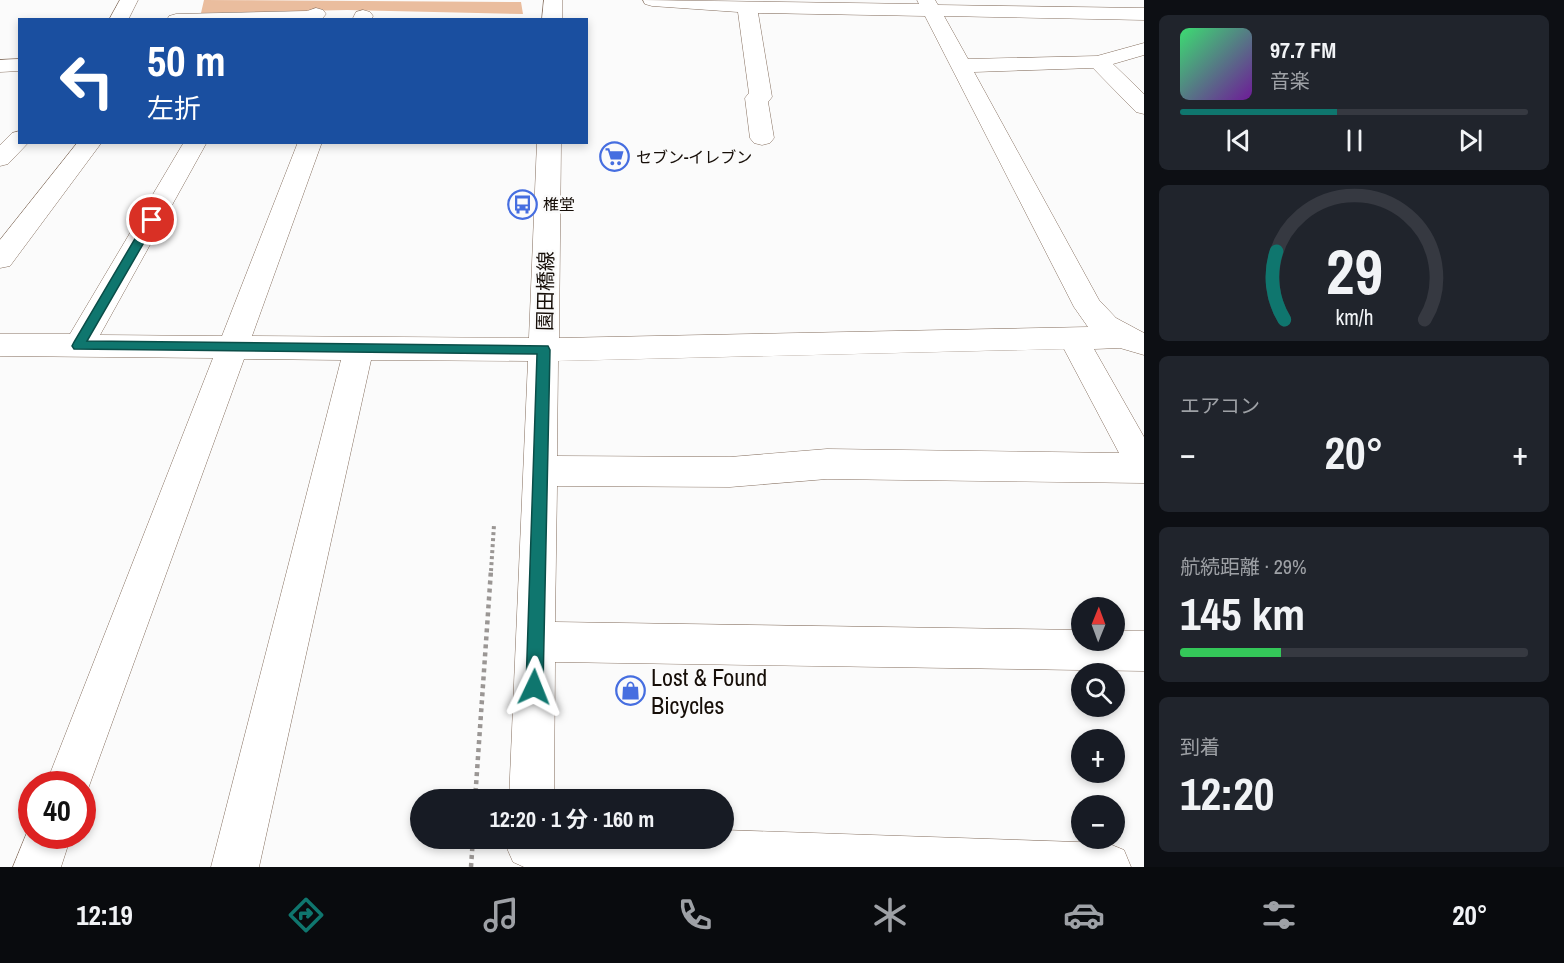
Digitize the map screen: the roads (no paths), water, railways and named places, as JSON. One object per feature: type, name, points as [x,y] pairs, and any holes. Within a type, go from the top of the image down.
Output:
[{"type":"street","points":[[119,18],[129,0]]},
{"type":"street","points":[[552,18],[553,0]]},
{"type":"street","points":[[652,0],[747,7],[928,5],[963,12],[1144,14]]},
{"type":"street","points":[[1133,0],[1144,14]]},
{"type":"street","points":[[928,5],[1088,307],[1107,329],[1132,340]]},
{"type":"street","points":[[747,7],[761,97],[756,98],[762,138]]},
{"type":"street","points":[[267,18],[312,17],[316,14]]},
{"type":"street","points":[[960,66],[1098,62],[1144,49]]},
{"type":"street","points":[[1098,62],[1144,107]]},
{"type":"street","points":[[0,66],[18,65]]},
{"type":"street","points":[[0,159],[18,140]]},
{"type":"street","points":[[0,260],[89,144]]},
{"type":"street","points":[[78,346],[195,144]]},
{"type":"street","points":[[73,771],[309,144]]},
{"type":"street","name":"園田橋線","points":[[531,789],[549,144]]},
{"type":"street","points":[[0,345],[544,350],[1072,337],[1132,340]]},
{"type":"street","points":[[540,471],[730,472],[827,464],[1144,468],[1072,337]]},
{"type":"street","points":[[235,867],[359,348]]},
{"type":"street","points":[[536,642],[1144,651]]},
{"type":"street","points":[[37,867],[43,849]]},
{"type":"street","points":[[529,850],[1107,867]]},
{"type":"place","name":"セブン-イレブン","points":[[615,157]]},
{"type":"place","name":"椎堂","points":[[522,204]]},
{"type":"place","name":"Lost & Found Bicycles","points":[[630,691]]}]
